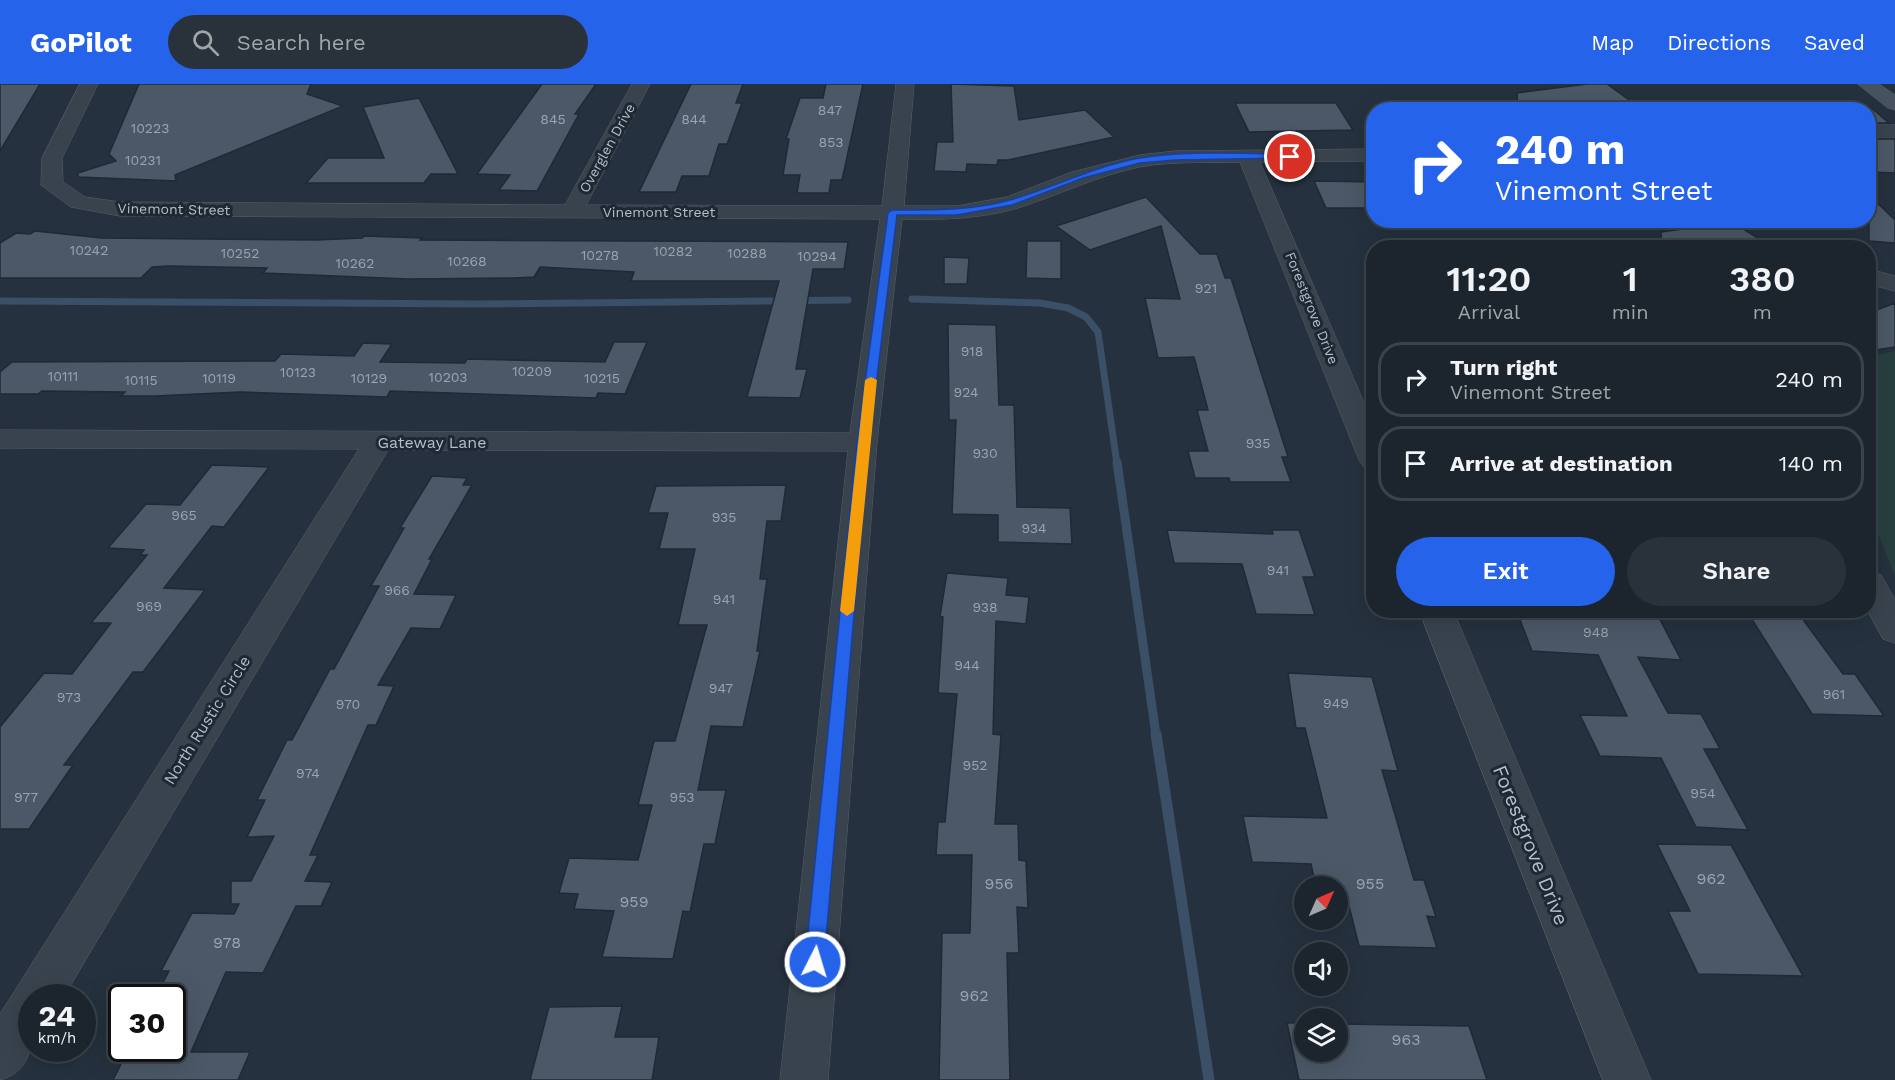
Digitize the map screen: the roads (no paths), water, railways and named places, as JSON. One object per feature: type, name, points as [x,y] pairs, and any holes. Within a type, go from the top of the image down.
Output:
[{"type":"main road","points":[[1867,84],[1895,104]]},
{"type":"street","name":"Vinemont Street","points":[[89,84],[52,158],[52,185],[79,202],[120,209],[957,213],[1012,202],[1080,176],[1140,161],[1175,157],[1366,155]]},
{"type":"street","name":"Overglen Drive","points":[[572,211],[641,84]]},
{"type":"street","points":[[804,1080],[863,442],[892,213],[905,84]]},
{"type":"street","points":[[1876,131],[1895,131]]},
{"type":"street","name":"Forestgrove Drive","points":[[1248,157],[1366,441]]},
{"type":"street","points":[[1876,264],[1895,262]]},
{"type":"street","points":[[1876,278],[1895,284]]},
{"type":"street","name":"Gateway Lane","points":[[0,439],[863,442]]},
{"type":"street","name":"North Rustic Circle","points":[[46,984],[378,442]]},
{"type":"street","points":[[1876,596],[1895,630]]},
{"type":"street","name":"Forestgrove Drive","points":[[1439,618],[1627,1080]]},
{"type":"street","points":[[0,1057],[18,1028]]},
{"type":"waterway","points":[[912,299],[1040,303],[1068,308],[1086,317],[1098,332],[1117,464]]},
{"type":"waterway","points":[[0,301],[477,304],[848,300]]},
{"type":"waterway","points":[[1117,462],[1156,735]]},
{"type":"waterway","points":[[1156,734],[1209,1080]]}]
